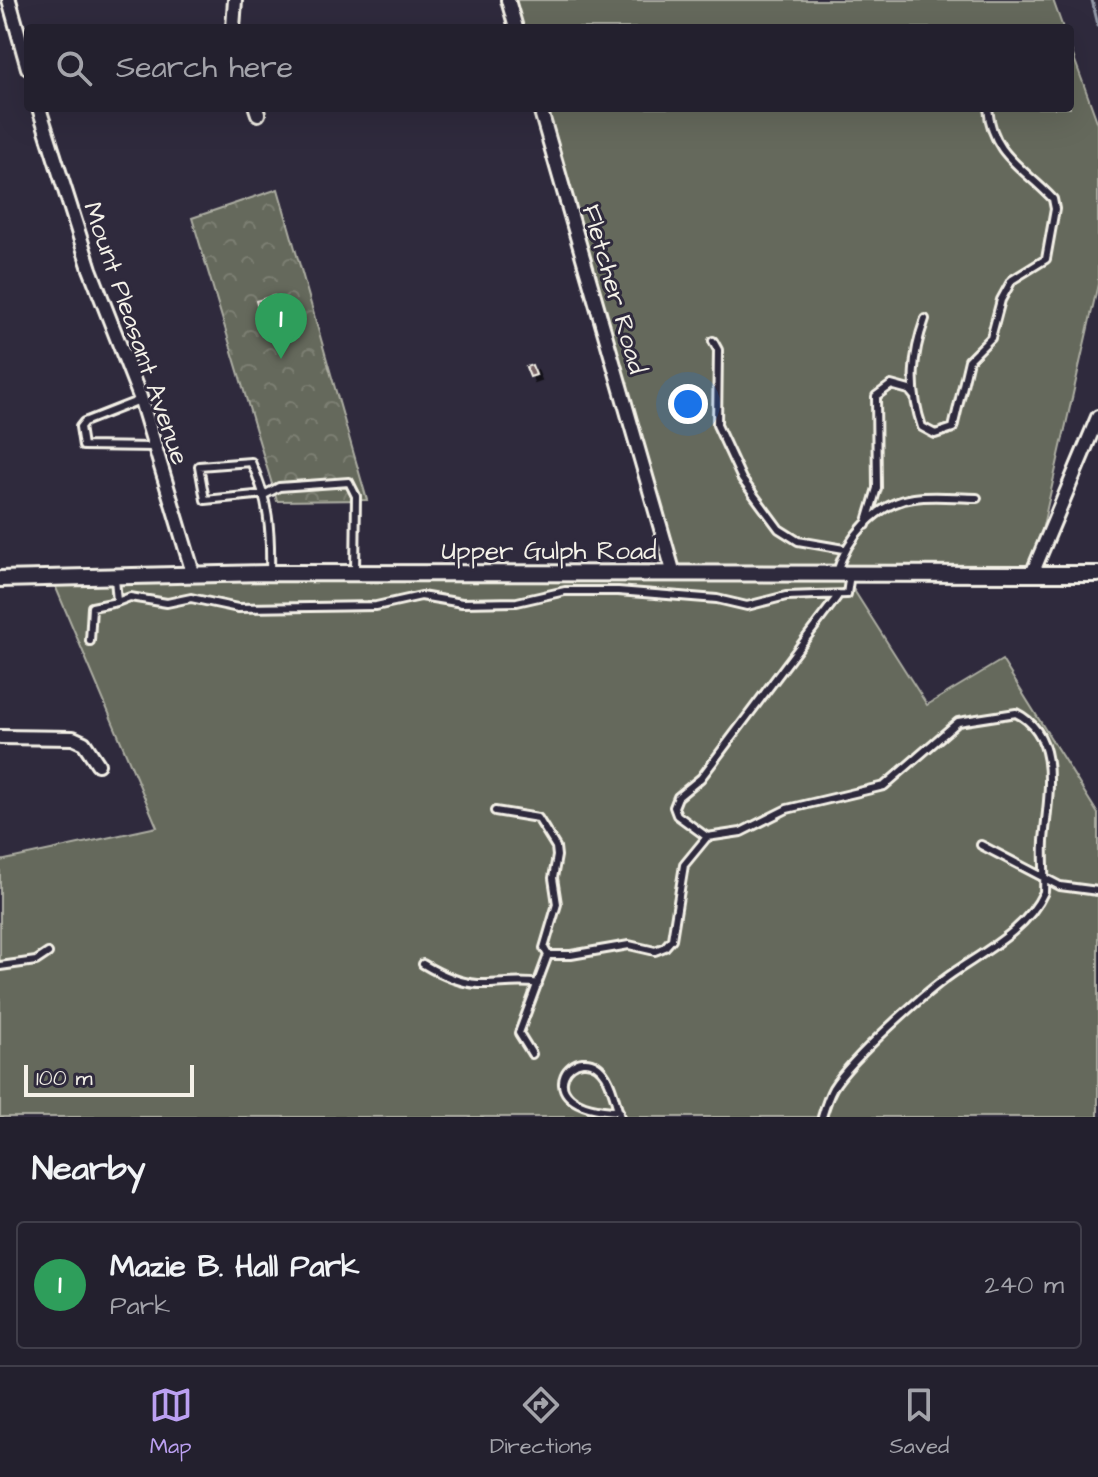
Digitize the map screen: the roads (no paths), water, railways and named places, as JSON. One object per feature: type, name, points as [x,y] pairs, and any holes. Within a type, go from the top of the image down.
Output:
[{"type":"street","points":[[9,0],[24,54]]},
{"type":"street","points":[[233,24],[235,0]]},
{"type":"street","points":[[508,0],[515,24]]},
{"type":"street","name":"Mount Pleasant Avenue","points":[[40,112],[90,269],[140,400],[193,573]]},
{"type":"street","name":"Fletcher Road","points":[[541,112],[674,574]]},
{"type":"street","points":[[1032,574],[1098,417]]},
{"type":"street","name":"Upper Gulph Road","points":[[0,579],[193,573],[1098,574]]},
{"type":"street","points":[[0,737],[73,738],[84,743],[98,764]]},
{"type":"lane","points":[[866,525],[877,488],[876,396],[891,385],[909,390],[927,433],[953,428],[969,360],[991,338],[1006,290],[1020,274],[1042,265],[1051,245],[1053,199],[998,148],[992,136],[989,112]]},
{"type":"lane","points":[[915,399],[912,359],[925,319]]},
{"type":"lane","points":[[713,341],[718,350],[717,425],[742,479],[779,529],[798,541],[844,549]]},
{"type":"lane","points":[[140,400],[84,422],[80,427],[83,446],[155,447]]},
{"type":"lane","points":[[270,573],[272,530],[266,494],[251,462],[199,466],[205,500],[266,494],[279,487],[349,482],[356,496],[355,573]]},
{"type":"lane","points":[[90,641],[92,607],[130,597],[167,603],[191,598],[238,608],[376,606],[421,596],[462,603],[517,602],[565,591],[618,591],[717,599],[747,606],[786,596],[837,597],[847,594],[844,549],[878,512],[912,498],[977,498]]},
{"type":"lane","points":[[115,575],[117,602]]},
{"type":"lane","points":[[707,837],[677,815],[674,807],[678,797],[701,778],[837,597]]},
{"type":"lane","points":[[548,955],[571,955],[618,945],[655,951],[665,947],[672,939],[684,865],[707,837],[741,832],[787,809],[884,786],[958,722],[1016,713],[1025,717],[1048,755],[1045,880],[1038,906],[973,963],[954,973],[870,1047],[835,1086],[822,1117]]},
{"type":"lane","points":[[495,811],[538,818],[556,847],[553,878],[557,904],[544,948],[548,955],[519,1033],[532,1054]]},
{"type":"lane","points":[[981,845],[1060,886],[1098,891]]},
{"type":"lane","points":[[0,966],[36,961],[48,953]]},
{"type":"lane","points":[[423,964],[438,973],[477,984],[518,980],[538,984]]},
{"type":"lane","points":[[585,1063],[598,1067],[606,1076],[620,1114],[600,1111],[568,1097],[561,1085],[563,1073],[570,1065],[585,1063]]},
{"type":"waterway","points":[[1092,0],[1098,25]]},
{"type":"place","name":"Mazie B. Hall Park","points":[[281,359]]}]
